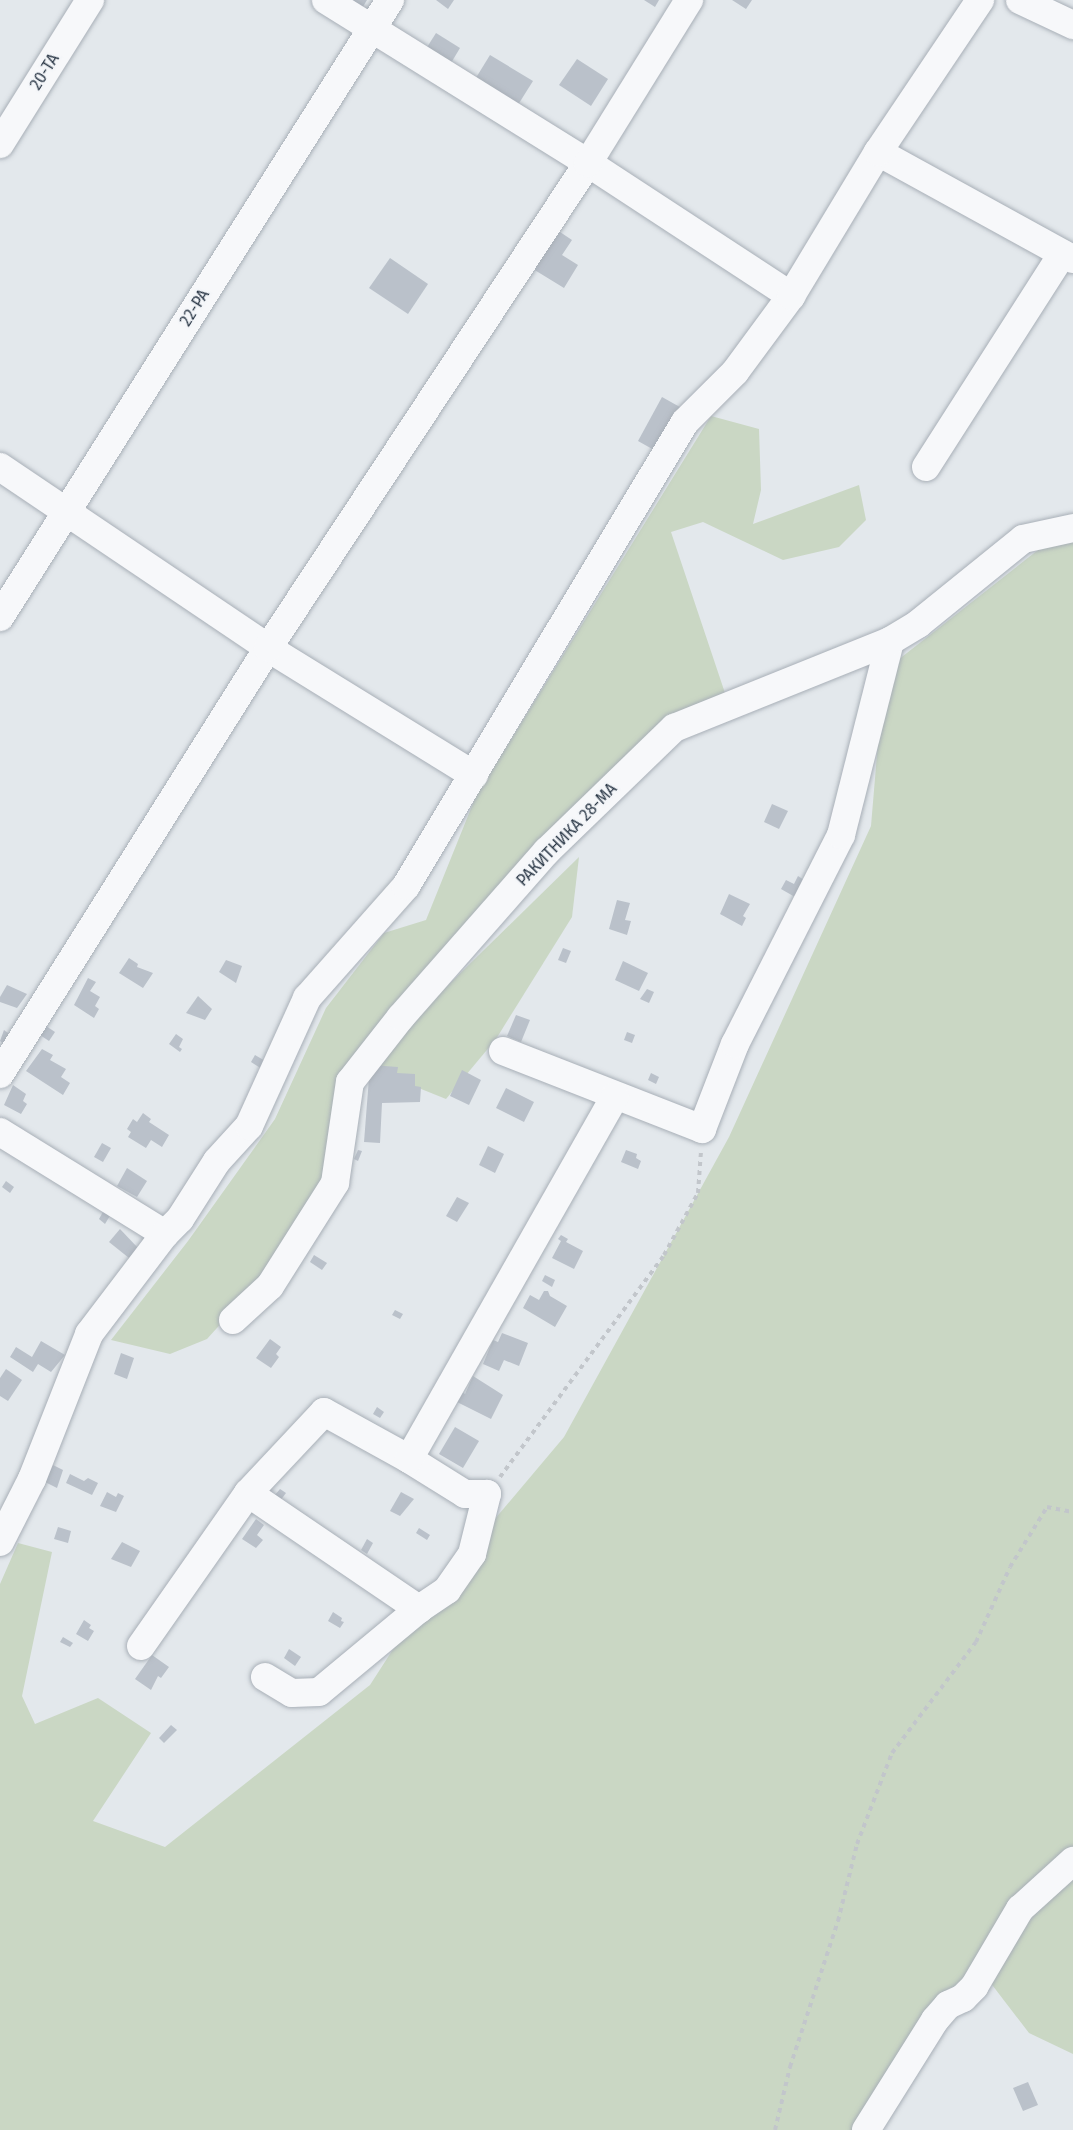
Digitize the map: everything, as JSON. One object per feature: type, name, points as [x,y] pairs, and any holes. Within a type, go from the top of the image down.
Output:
[{"type":"street","points":[[326,0],[588,163],[791,297]]},
{"type":"street","name":"22-РА","points":[[0,617],[390,0]]},
{"type":"street","points":[[0,1074],[268,648],[588,163],[690,0]]},
{"type":"street","points":[[0,1542],[32,1479],[89,1334],[165,1234],[180,1219],[217,1161],[249,1126],[307,998],[406,886],[685,422],[735,372],[791,297],[878,152],[980,0]]},
{"type":"street","points":[[1020,0],[1073,24]]},
{"type":"street","name":"20-ТА","points":[[0,144],[78,5]]},
{"type":"street","points":[[878,152],[1068,256],[926,467]]},
{"type":"street","points":[[0,467],[268,648],[474,775]]},
{"type":"street","name":"РАКИТНИКА 28-МА","points":[[233,1320],[270,1286],[335,1183],[350,1082],[401,1017],[547,851],[674,728],[890,641],[918,624],[1023,539],[1073,528]]},
{"type":"street","points":[[503,1051],[615,1097],[702,1129],[735,1044],[841,836],[890,641]]},
{"type":"street","points":[[409,1459],[615,1097]]},
{"type":"street","points":[[0,1132],[165,1234]]},
{"type":"street","points":[[141,1646],[248,1493],[324,1412],[409,1459],[465,1494],[487,1494],[472,1554],[447,1590],[419,1609],[319,1692],[291,1693],[265,1677]]},
{"type":"street","points":[[248,1493],[419,1609]]},
{"type":"street","points":[[866,2130],[935,2020],[948,2005],[963,1998],[974,1987],[1015,1915],[1073,1861]]},
{"type":"path","points":[[487,1494],[664,1255],[698,1193],[702,1129]]},
{"type":"path","points":[[775,2130],[790,2067],[837,1921],[857,1844],[892,1753],[976,1642],[1010,1567],[1047,1507],[1073,1512]]},
{"type":"green space","points":[[711,416],[759,429],[761,490],[753,524],[859,485],[866,520],[839,547],[783,560],[703,522],[671,532],[728,702],[673,724],[389,1011],[322,1181],[262,1278],[207,1339],[170,1354],[111,1340],[188,1241],[275,1119],[326,1008],[384,933],[426,920],[476,796]]},
{"type":"green space","points":[[1073,540],[1073,2054],[1029,2033],[983,1973],[872,2130],[0,2130],[0,1584],[18,1543],[52,1552],[22,1696],[35,1724],[98,1698],[151,1733],[93,1821],[165,1847],[370,1685],[419,1609],[564,1437],[729,1137],[871,826],[884,671],[1043,546]]},
{"type":"green space","points":[[579,857],[572,917],[496,1039],[446,1099],[374,1070],[437,996]]},
{"type":"building","points":[[335,0],[367,0],[358,15]]},
{"type":"building","points":[[436,0],[454,0],[448,9]]},
{"type":"building","points":[[644,0],[659,0],[655,7]]},
{"type":"building","points":[[732,0],[752,0],[746,9]]},
{"type":"building","points":[[436,33],[460,48],[448,68],[424,52]]},
{"type":"building","points":[[490,55],[533,81],[516,108],[474,81]]},
{"type":"building","points":[[577,59],[608,79],[591,106],[559,85]]},
{"type":"building","points":[[557,230],[572,240],[562,255],[578,265],[564,288],[533,269]]},
{"type":"building","points":[[390,258],[428,284],[408,314],[369,288]]},
{"type":"building","points":[[662,397],[687,411],[663,455],[638,441]]},
{"type":"building","points":[[772,804],[788,811],[779,829],[764,822]]},
{"type":"building","points":[[798,876],[804,880],[795,897],[781,889],[786,880],[794,884]]},
{"type":"building","points":[[729,894],[750,904],[743,916],[746,918],[742,926],[720,914]]},
{"type":"building","points":[[617,900],[630,903],[625,920],[631,921],[627,935],[609,929]]},
{"type":"building","points":[[563,948],[571,951],[566,963],[558,960]]},
{"type":"building","points":[[129,958],[138,964],[137,967],[153,973],[143,988],[119,973]]},
{"type":"building","points":[[226,960],[242,966],[236,983],[219,972]]},
{"type":"building","points":[[623,961],[648,973],[639,991],[615,980]]},
{"type":"building","points":[[88,978],[96,982],[90,991],[100,997],[95,1006],[99,1009],[94,1018],[74,1005]]},
{"type":"building","points":[[7,985],[27,994],[17,1008],[0,1002],[0,997]]},
{"type":"building","points":[[647,989],[654,992],[649,1003],[640,999]]},
{"type":"building","points":[[198,996],[212,1009],[205,1020],[186,1013]]},
{"type":"building","points":[[516,1015],[530,1020],[521,1042],[507,1036]]},
{"type":"building","points":[[46,1026],[55,1032],[49,1041],[40,1035]]},
{"type":"building","points":[[4,1030],[12,1036],[5,1045],[0,1041]]},
{"type":"building","points":[[627,1032],[635,1035],[632,1043],[624,1040]]},
{"type":"building","points":[[176,1034],[183,1039],[179,1047],[182,1049],[180,1052],[169,1044]]},
{"type":"building","points":[[42,1049],[53,1055],[50,1060],[66,1069],[61,1077],[70,1083],[63,1095],[26,1071]]},
{"type":"building","points":[[255,1055],[272,1065],[267,1072],[251,1062]]},
{"type":"building","points":[[370,1065],[398,1067],[397,1073],[415,1074],[415,1086],[421,1087],[420,1102],[382,1103],[380,1143],[364,1142]]},
{"type":"building","points":[[462,1070],[481,1080],[469,1105],[450,1096]]},
{"type":"building","points":[[651,1073],[659,1077],[656,1084],[648,1080]]},
{"type":"building","points":[[13,1085],[26,1094],[23,1101],[27,1104],[21,1114],[4,1105]]},
{"type":"building","points":[[506,1088],[534,1102],[524,1122],[496,1108]]},
{"type":"building","points":[[143,1113],[151,1119],[149,1122],[169,1135],[162,1147],[151,1140],[146,1148],[128,1137],[131,1132],[127,1129],[133,1119],[137,1122]]},
{"type":"building","points":[[102,1143],[111,1148],[103,1162],[94,1157]]},
{"type":"building","points":[[488,1146],[504,1154],[495,1173],[479,1165]]},
{"type":"building","points":[[358,1150],[362,1151],[358,1161],[354,1159]]},
{"type":"building","points":[[626,1150],[637,1154],[636,1158],[641,1161],[638,1169],[621,1162]]},
{"type":"building","points":[[127,1168],[147,1181],[137,1197],[117,1186]]},
{"type":"building","points":[[6,1181],[14,1187],[10,1193],[2,1187]]},
{"type":"building","points":[[457,1197],[469,1203],[457,1222],[446,1216]]},
{"type":"building","points":[[104,1210],[111,1214],[105,1224],[99,1219]]},
{"type":"building","points":[[120,1229],[138,1248],[129,1258],[109,1242]]},
{"type":"building","points":[[561,1235],[568,1239],[566,1242],[583,1251],[574,1269],[552,1258],[561,1241],[558,1239]]},
{"type":"building","points":[[314,1255],[327,1263],[322,1270],[310,1262]]},
{"type":"building","points":[[545,1275],[555,1280],[552,1287],[542,1281]]},
{"type":"building","points":[[544,1291],[548,1291],[550,1296],[567,1306],[555,1327],[523,1308],[530,1295],[539,1300]]},
{"type":"building","points":[[395,1310],[403,1314],[400,1319],[392,1315]]},
{"type":"building","points":[[502,1333],[528,1343],[519,1366],[504,1360],[499,1371],[483,1364],[493,1340],[498,1342]]},
{"type":"building","points":[[270,1339],[281,1347],[276,1354],[279,1357],[271,1368],[256,1358]]},
{"type":"building","points":[[41,1341],[65,1355],[51,1372],[38,1364],[33,1372],[10,1357],[16,1347],[32,1357]]},
{"type":"building","points":[[121,1353],[134,1358],[127,1379],[114,1374]]},
{"type":"building","points":[[6,1369],[22,1380],[8,1401],[0,1396],[0,1378]]},
{"type":"building","points":[[473,1376],[503,1395],[491,1419],[457,1402],[462,1392],[465,1394]]},
{"type":"building","points":[[377,1407],[384,1412],[380,1418],[373,1414]]},
{"type":"building","points":[[455,1427],[479,1441],[463,1468],[439,1454]]},
{"type":"building","points":[[53,1465],[63,1470],[57,1488],[45,1482]]},
{"type":"building","points":[[70,1474],[84,1481],[88,1478],[98,1483],[92,1495],[66,1483]]},
{"type":"building","points":[[280,1489],[286,1493],[280,1501],[274,1496]]},
{"type":"building","points":[[107,1492],[116,1497],[118,1493],[124,1496],[116,1512],[100,1506]]},
{"type":"building","points":[[401,1492],[414,1499],[400,1516],[390,1511]]},
{"type":"building","points":[[256,1519],[264,1525],[257,1535],[263,1540],[256,1548],[242,1539]]},
{"type":"building","points":[[58,1527],[71,1531],[68,1543],[54,1539]]},
{"type":"building","points":[[419,1528],[430,1535],[427,1540],[416,1533]]},
{"type":"building","points":[[367,1539],[373,1543],[367,1554],[361,1550]]},
{"type":"building","points":[[122,1542],[140,1551],[131,1567],[111,1559]]},
{"type":"building","points":[[333,1612],[344,1622],[340,1628],[328,1621]]},
{"type":"building","points":[[84,1620],[91,1625],[89,1628],[94,1631],[88,1641],[76,1634]]},
{"type":"building","points":[[63,1637],[73,1643],[70,1647],[60,1642]]},
{"type":"building","points":[[289,1649],[301,1657],[295,1666],[284,1658]]},
{"type":"building","points":[[152,1655],[169,1667],[161,1678],[158,1676],[151,1690],[135,1679]]},
{"type":"building","points":[[171,1725],[177,1730],[164,1743],[159,1738]]},
{"type":"building","points":[[1028,2082],[1038,2105],[1023,2111],[1013,2088]]}]
